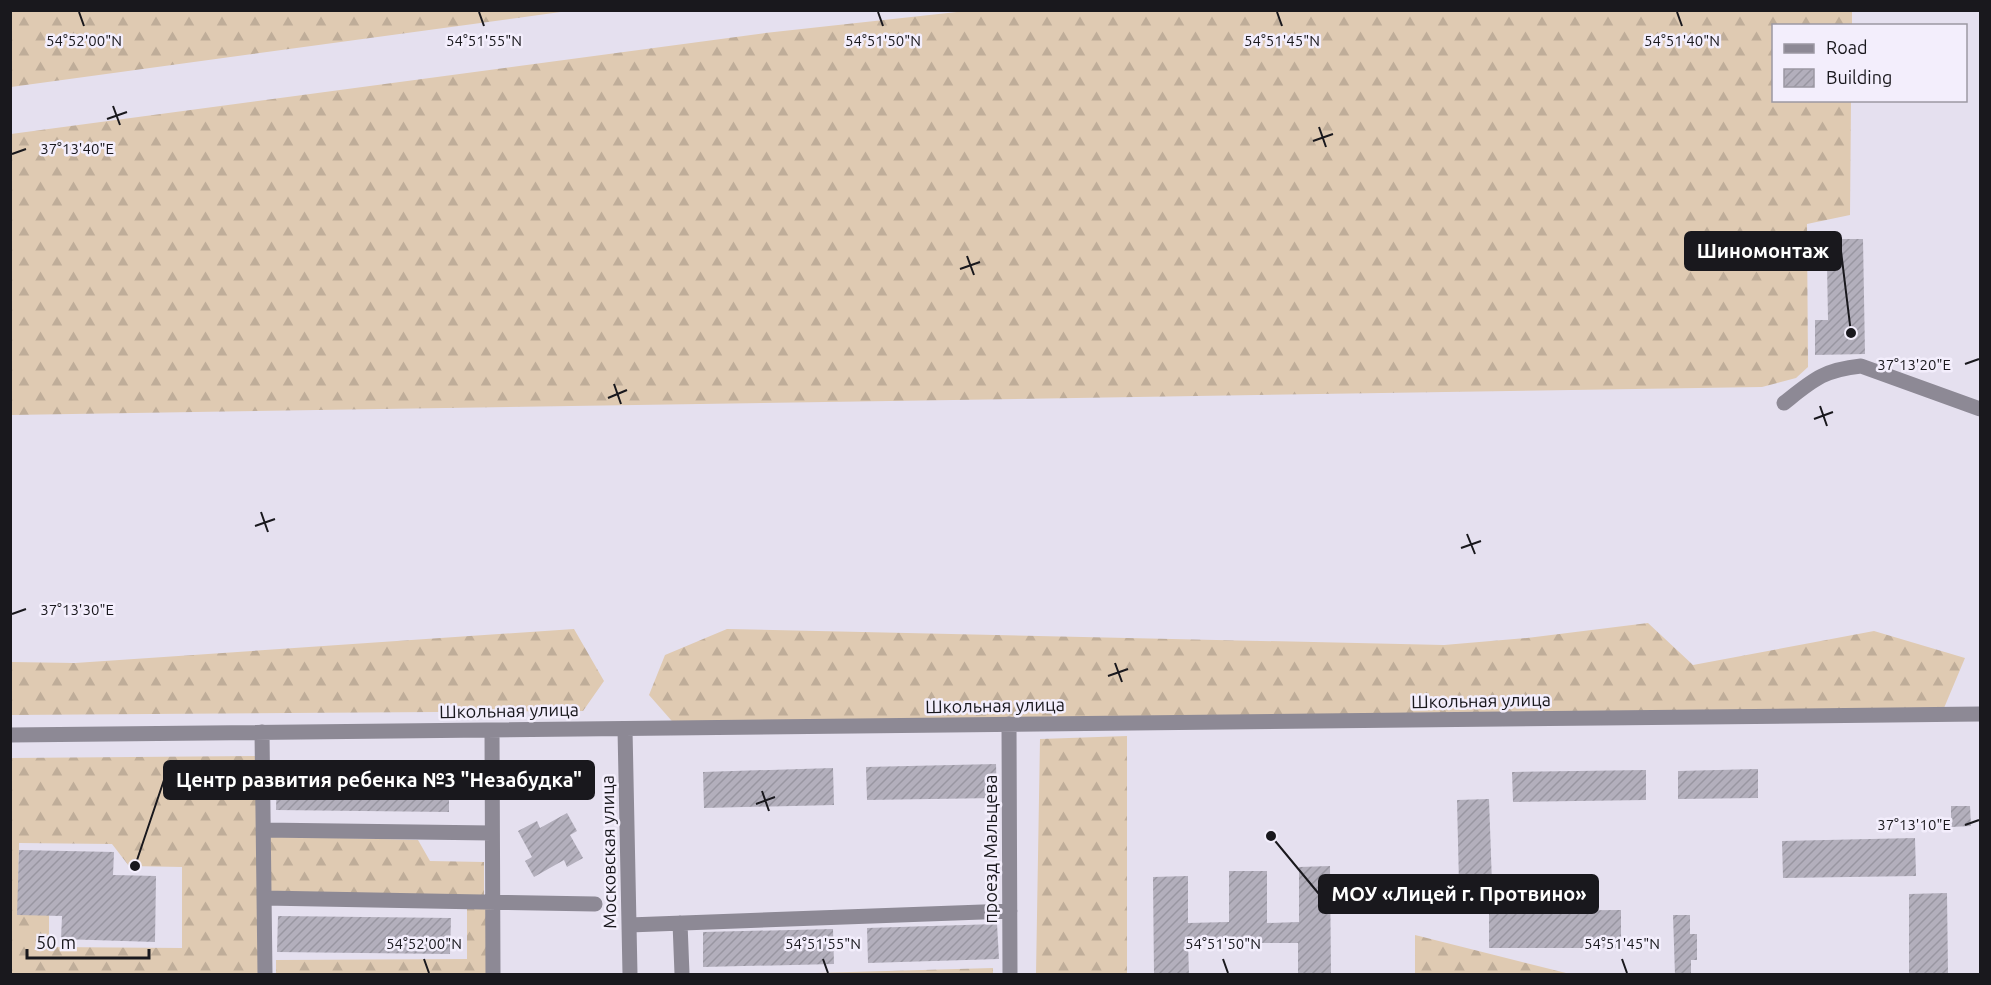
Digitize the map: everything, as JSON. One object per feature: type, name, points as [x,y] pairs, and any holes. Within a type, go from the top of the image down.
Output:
[{"type":"street","points":[[1784,403],[1816,378],[1841,368],[1861,366],[1980,409]]},
{"type":"street","name":"Школьная улица","points":[[10,735],[1980,714]]},
{"type":"street","name":"проезд Мальцева","points":[[1010,724],[1010,975]]},
{"type":"street","name":"Московская улица","points":[[625,729],[630,975]]},
{"type":"street","points":[[492,730],[493,975]]},
{"type":"street","points":[[262,732],[265,975]]},
{"type":"street","points":[[263,830],[492,833]]},
{"type":"street","points":[[264,898],[595,904]]},
{"type":"street","points":[[629,925],[1010,911]]},
{"type":"street","points":[[680,923],[682,975]]},
{"type":"green space","points":[[11,10],[568,10],[568,11],[11,87]]},
{"type":"green space","points":[[966,11],[1852,11],[1852,24],[1772,24],[1772,102],[1851,102],[1850,215],[1807,224],[1808,367],[1796,378],[1762,387],[11,415],[11,134],[765,33]]},
{"type":"green space","points":[[1648,623],[1693,665],[1874,631],[1965,658],[1944,708],[678,728],[649,695],[665,655],[727,629],[1444,645],[1527,638]]},
{"type":"green space","points":[[574,629],[604,681],[583,711],[11,715],[11,662],[75,663]]},
{"type":"green space","points":[[1127,736],[1127,974],[1036,974],[1040,739]]},
{"type":"green space","points":[[258,756],[261,974],[11,974],[10,758]],"holes":[[[19,843],[112,844],[129,866],[182,867],[182,948],[49,947],[49,913],[18,912]]]},
{"type":"green space","points":[[269,836],[418,840],[430,861],[484,862],[484,896],[271,893]]},
{"type":"green space","points":[[467,908],[490,908],[490,974],[276,974],[276,960],[467,959]]},
{"type":"green space","points":[[1415,935],[1570,974],[1415,974]]},
{"type":"green space","points":[[993,968],[993,974],[780,974]]},
{"type":"building","points":[[1832,239],[1863,239],[1865,354],[1815,355],[1815,320],[1828,320],[1827,264],[1832,264]]},
{"type":"building","points":[[996,764],[997,798],[867,800],[866,767]]},
{"type":"building","points":[[833,768],[834,805],[704,808],[703,772]]},
{"type":"building","points":[[1758,769],[1758,798],[1678,799],[1678,771]]},
{"type":"building","points":[[1646,770],[1646,800],[1513,802],[1512,772]]},
{"type":"building","points":[[277,774],[449,776],[449,812],[276,810]]},
{"type":"building","points":[[1489,799],[1492,884],[1459,884],[1457,800]]},
{"type":"building","points":[[1951,806],[1970,806],[1971,826],[1951,827]]},
{"type":"building","points":[[567,813],[577,831],[570,835],[583,858],[567,867],[564,860],[534,877],[525,861],[532,857],[518,831],[537,821],[540,828]]},
{"type":"building","points":[[1915,838],[1916,876],[1783,878],[1782,841]]},
{"type":"building","points":[[19,850],[114,852],[113,875],[156,876],[155,942],[61,939],[62,916],[17,915]]},
{"type":"building","points":[[1330,866],[1331,975],[1298,975],[1298,943],[1188,943],[1189,975],[1154,975],[1153,877],[1188,876],[1188,923],[1229,922],[1229,871],[1267,871],[1267,923],[1299,922],[1299,867]]},
{"type":"building","points":[[1947,893],[1948,975],[1909,975],[1909,894]]},
{"type":"building","points":[[1621,910],[1621,948],[1489,948],[1489,911]]},
{"type":"building","points":[[1673,915],[1690,915],[1690,934],[1697,934],[1697,960],[1691,960],[1691,975],[1675,975]]},
{"type":"building","points":[[278,916],[451,918],[450,954],[277,952]]},
{"type":"building","points":[[997,924],[999,959],[868,963],[867,928]]},
{"type":"building","points":[[833,929],[834,964],[703,967],[703,932]]},
{"type":"place","name":"Шиномонтаж","points":[[1851,333]]},
{"type":"place","name":"МОУ «Лицей г. Протвино»","points":[[1271,836]]},
{"type":"place","name":"Центр развития ребенка №3 \"Незабудка\"","points":[[135,866]]}]
